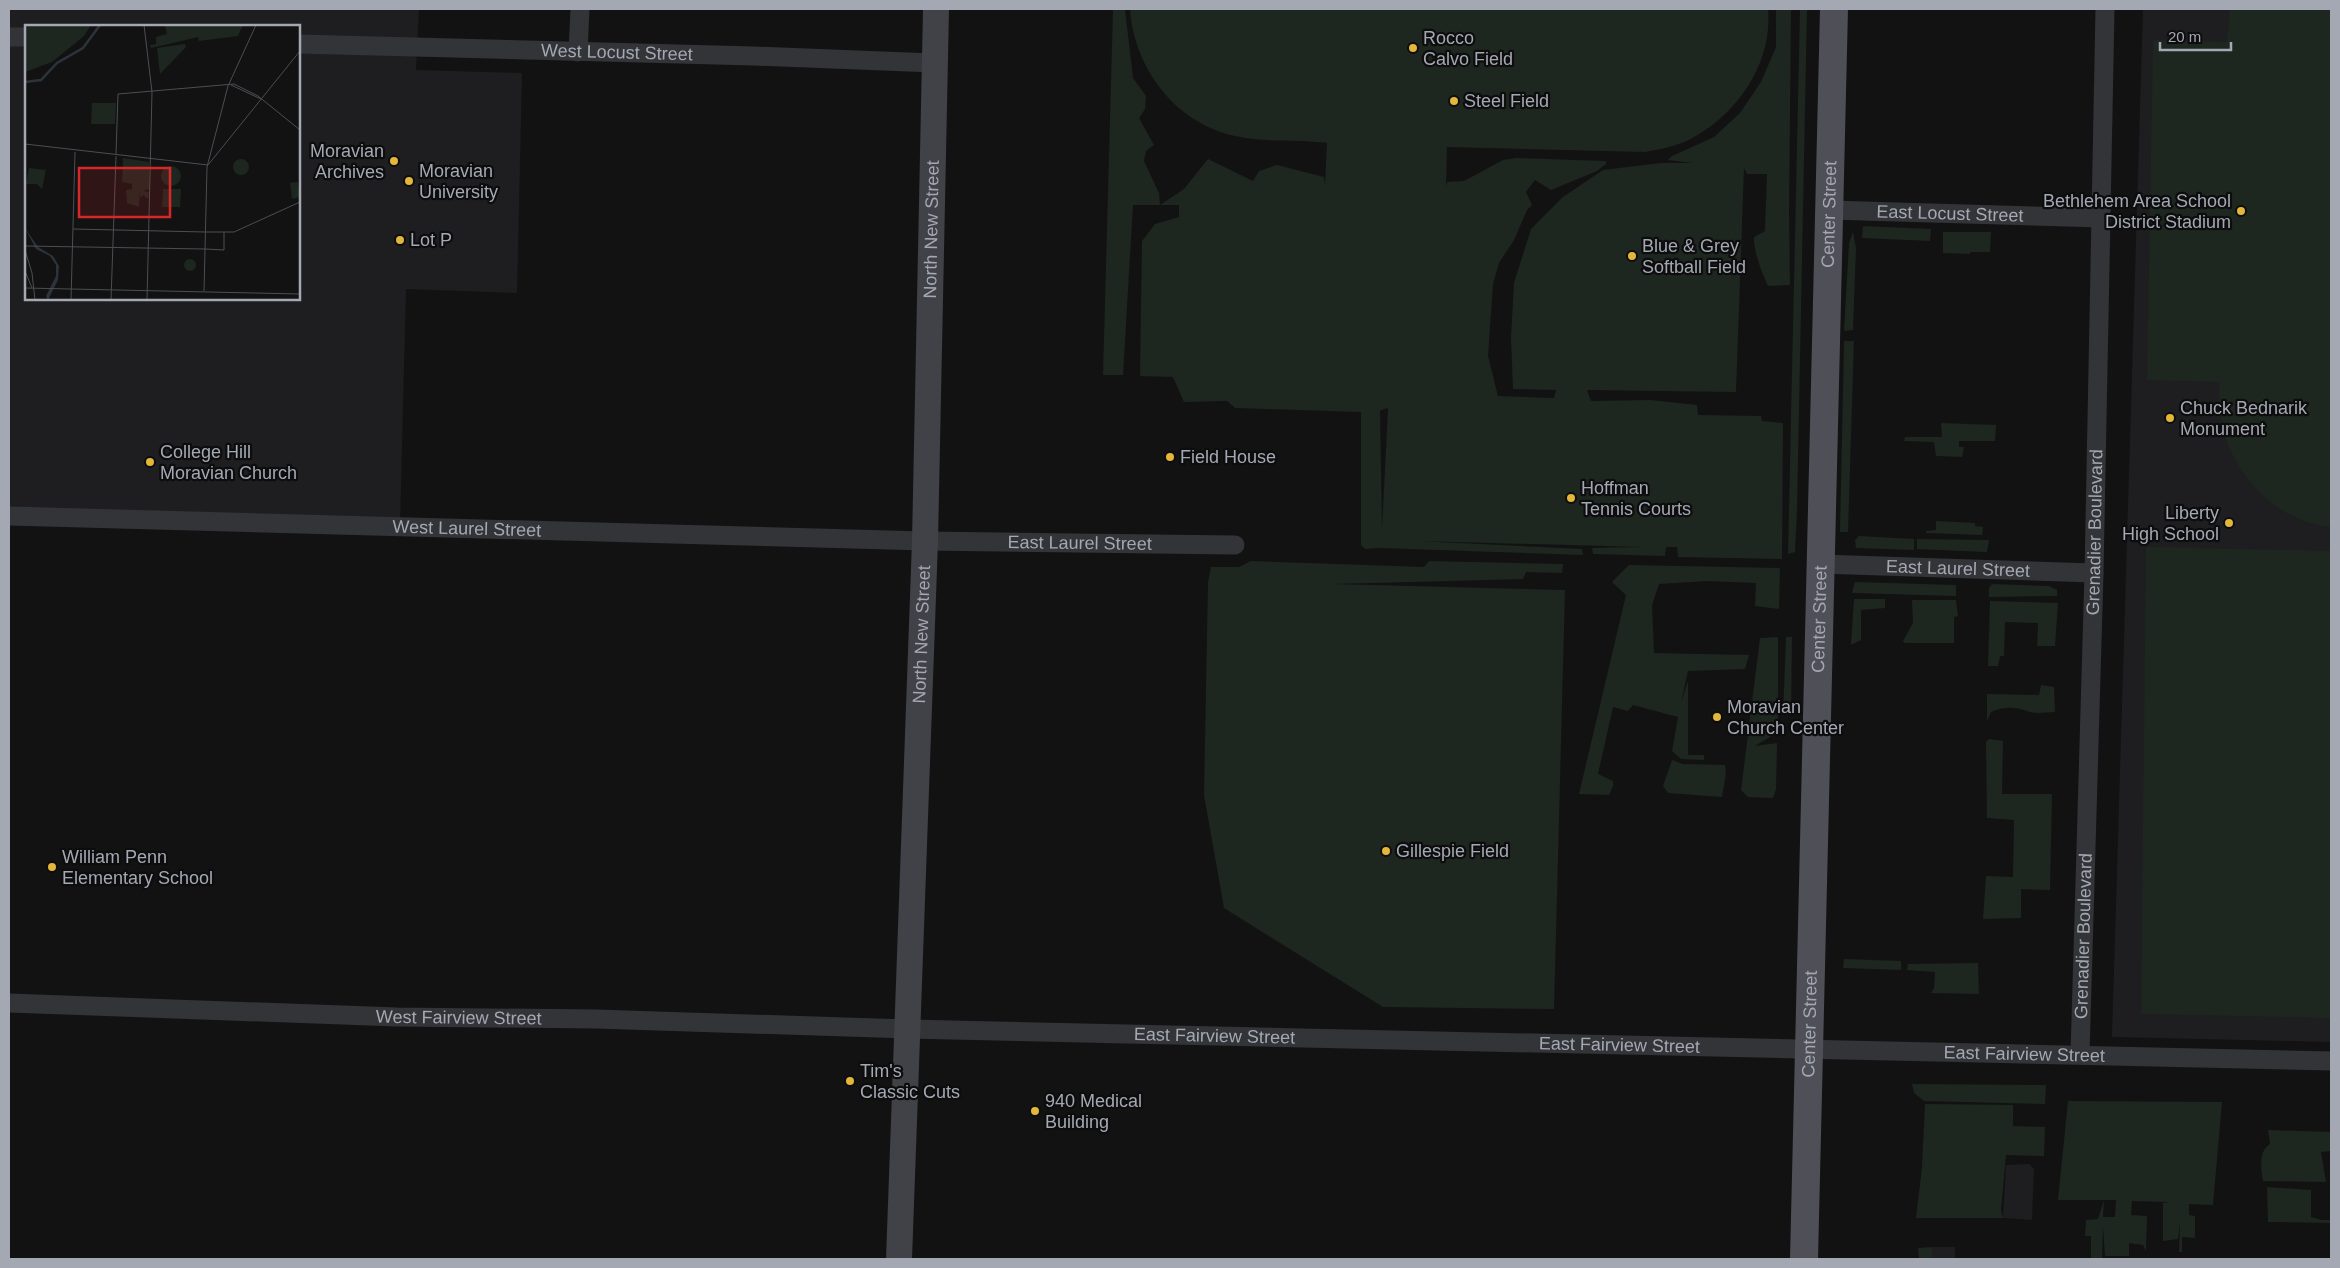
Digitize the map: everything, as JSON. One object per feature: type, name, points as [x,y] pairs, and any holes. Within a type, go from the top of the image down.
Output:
[{"type":"main road","name":"North New Street","points":[[899,1259],[925,541],[936,9]]},
{"type":"main road","name":"Center Street","points":[[1804,1259],[1834,9]]},
{"type":"street","points":[[578,52],[580,9]]},
{"type":"street","name":"Grenadier Boulevard","points":[[2080,1054],[2094,573],[2105,9]]},
{"type":"street","points":[[9,37],[25,37]]},
{"type":"street","name":"West Locust Street","points":[[300,44],[934,63]]},
{"type":"street","name":"East Locust Street","points":[[1829,210],[2102,218]]},
{"type":"street","name":"West Laurel Street","points":[[9,516],[925,541]]},
{"type":"street","name":"East Laurel Street","points":[[925,541],[1235,544]]},
{"type":"street","name":"East Laurel Street","points":[[1820,564],[2094,573]]},
{"type":"street","name":"West Fairview Street","points":[[9,1003],[397,1017],[596,1019],[908,1029]]},
{"type":"street","name":"East Fairview Street","points":[[908,1029],[2331,1061]]},
{"type":"shaded area","name":"Moravian University","points":[[9,9],[419,9],[416,70],[522,73],[517,293],[406,289],[400,526],[9,517]]},
{"type":"shaded area","points":[[1113,9],[1125,9],[1133,78],[1146,96],[1145,109],[1139,118],[1154,145],[1146,151],[1144,161],[1159,193],[1160,205],[1133,205],[1123,375],[1103,375]]},
{"type":"shaded area","points":[[1130,9],[1768,9],[1765,47],[1759,65],[1750,82],[1727,113],[1696,136],[1684,142],[1645,152],[1447,147],[1446,187],[1447,182],[1464,181],[1503,160],[1516,158],[1606,161],[1606,164],[1597,171],[1551,190],[1535,180],[1526,192],[1532,205],[1527,210],[1514,240],[1499,263],[1493,284],[1488,356],[1498,396],[1554,398],[1556,390],[1513,389],[1511,337],[1514,283],[1531,229],[1563,197],[1603,170],[1661,163],[1693,163],[1668,160],[1672,156],[1714,137],[1740,113],[1761,82],[1776,47],[1776,9],[1791,9],[1790,285],[1768,286],[1763,275],[1756,255],[1754,237],[1765,231],[1767,174],[1747,174],[1744,168],[1736,392],[1587,390],[1591,401],[1650,400],[1697,405],[1698,415],[1761,416],[1762,421],[1783,423],[1782,559],[1678,557],[1677,547],[1666,547],[1665,556],[1593,554],[1592,548],[1642,547],[1418,541],[1582,549],[1583,555],[1365,549],[1361,545],[1361,412],[1235,408],[1227,401],[1184,402],[1173,377],[1140,376],[1142,241],[1155,224],[1179,217],[1179,205],[1160,205],[1184,189],[1208,159],[1253,181],[1259,171],[1277,165],[1324,177],[1325,185],[1327,143],[1246,138],[1213,129],[1194,119],[1176,106],[1149,72],[1133,31]],"holes":[[[1388,409],[1382,528],[1380,411]]]},
{"type":"shaded area","points":[[1800,9],[1807,9],[1797,510],[1795,552],[1788,554]]},
{"type":"shaded area","name":"Liberty High School","points":[[2143,9],[2331,9],[2331,1042],[2112,1037]]},
{"type":"shaded area","name":"Bethlehem Area School District Stadium","points":[[2230,9],[2331,9],[2331,527],[2311,523],[2292,516],[2259,492],[2246,476],[2226,440],[2220,415],[2219,382],[2147,380],[2153,40],[2227,42]]},
{"type":"shaded area","points":[[1863,226],[1931,229],[1930,241],[1862,238]]},
{"type":"shaded area","points":[[1853,232],[1856,248],[1853,330],[1844,331],[1849,243]]},
{"type":"shaded area","points":[[1943,232],[1991,232],[1990,252],[1970,252],[1970,254],[1943,253]]},
{"type":"shaded area","points":[[1844,341],[1854,341],[1848,532],[1840,532]]},
{"type":"shaded area","points":[[1941,423],[1996,425],[1995,441],[1959,441],[1959,447],[1964,447],[1962,457],[1936,456],[1934,442],[1904,441],[1905,437],[1942,437]]},
{"type":"shaded area","points":[[1936,521],[1975,523],[1975,526],[1983,527],[1982,535],[1926,533],[1926,531],[1936,530]]},
{"type":"shaded area","points":[[1859,536],[1914,539],[1914,550],[1856,548],[1855,540]]},
{"type":"shaded area","points":[[1917,539],[1989,540],[1987,552],[1984,552],[1917,549]]},
{"type":"shaded area","points":[[2146,547],[2331,551],[2331,1018],[2141,1014]]},
{"type":"shaded area","name":"Gillespie Field","points":[[1251,561],[1424,567],[1429,561],[1563,564],[1562,573],[1526,572],[1523,579],[1334,584],[1565,590],[1554,1009],[1383,1007],[1224,908],[1204,795],[1208,582],[1211,567],[1239,567]]},
{"type":"shaded area","points":[[1629,565],[1780,568],[1779,609],[1755,606],[1756,583],[1708,581],[1659,584],[1652,605],[1654,653],[1749,655],[1745,669],[1688,671],[1681,703],[1688,681],[1688,755],[1704,755],[1704,760],[1681,759],[1672,751],[1678,717],[1633,705],[1628,711],[1613,707],[1598,774],[1613,781],[1613,786],[1609,795],[1579,794],[1626,595],[1612,582]]},
{"type":"shaded area","points":[[1855,582],[1956,585],[1956,596],[1852,593]]},
{"type":"shaded area","points":[[1992,584],[2049,586],[2057,590],[2057,596],[1989,597],[1989,588]]},
{"type":"shaded area","points":[[1854,599],[1885,599],[1885,608],[1861,610],[1861,640],[1851,645]]},
{"type":"shaded area","points":[[1912,600],[1956,600],[1958,616],[1954,617],[1954,643],[1905,643],[1903,641],[1913,623]]},
{"type":"shaded area","points":[[1990,601],[2058,603],[2055,646],[2037,646],[2038,623],[2005,622],[2004,656],[2000,656],[1998,666],[1988,666]]},
{"type":"shaded area","points":[[1778,637],[1778,732],[1755,746],[1777,743],[1776,789],[1773,798],[1748,797],[1741,790],[1760,638]]},
{"type":"shaded area","points":[[1786,637],[1792,637],[1791,714],[1783,715]]},
{"type":"shaded area","points":[[2041,685],[2054,687],[2055,712],[2035,713],[2015,708],[2006,708],[1991,712],[1987,721],[1987,694],[2039,695]]},
{"type":"shaded area","points":[[1989,739],[2003,741],[2002,794],[2052,794],[2050,890],[2021,889],[2021,918],[1983,919],[1986,876],[2013,877],[2014,820],[1987,818],[1986,742]]},
{"type":"shaded area","points":[[1672,760],[1683,764],[1725,765],[1726,773],[1722,797],[1668,793],[1663,786]]},
{"type":"shaded area","points":[[1844,959],[1901,961],[1901,970],[1843,968]]},
{"type":"shaded area","points":[[1978,963],[1979,994],[1931,993],[1934,988],[1935,972],[1907,970],[1908,964]]},
{"type":"shaded area","points":[[1912,1084],[2046,1085],[2045,1104],[1924,1101],[1914,1093]]},
{"type":"shaded area","points":[[2068,1101],[2222,1102],[2213,1205],[2189,1204],[2189,1215],[2195,1216],[2195,1238],[2182,1237],[2182,1252],[2179,1252],[2180,1222],[2178,1239],[2163,1241],[2163,1203],[2169,1202],[2132,1201],[2131,1215],[2147,1216],[2146,1251],[2143,1245],[2129,1243],[2129,1256],[2105,1256],[2103,1227],[2102,1259],[2091,1259],[2091,1236],[2085,1236],[2086,1220],[2098,1219],[2104,1200],[2058,1200]],"holes":[[[2104,1200],[2116,1200],[2115,1217],[2103,1217]]]},
{"type":"shaded area","points":[[1925,1104],[2013,1105],[2013,1126],[2045,1127],[2044,1156],[2006,1155],[2001,1210],[2003,1218],[1916,1218],[1922,1167]]},
{"type":"shaded area","points":[[2268,1130],[2331,1132],[2331,1151],[2321,1152],[2326,1182],[2263,1181],[2261,1161],[2266,1147],[2270,1144]]},
{"type":"shaded area","points":[[2029,1164],[2034,1169],[2032,1220],[2003,1218],[2006,1165]]},
{"type":"shaded area","points":[[2267,1187],[2311,1190],[2311,1217],[2331,1220],[2331,1223],[2268,1222]]},
{"type":"shaded area","points":[[1932,1247],[1955,1247],[1955,1259],[1932,1259]]},
{"type":"shaded area","points":[[1932,1247],[1932,1259],[1919,1259],[1918,1248]]},
{"type":"place","name":"Rocco Calvo Field","points":[[1413,48]]},
{"type":"place","name":"Steel Field","points":[[1454,101]]},
{"type":"place","name":"Moravian Archives","points":[[394,161]]},
{"type":"place","name":"Moravian University","points":[[409,181]]},
{"type":"place","name":"Bethlehem Area School District Stadium","points":[[2241,211]]},
{"type":"place","name":"Lot P","points":[[400,240]]},
{"type":"place","name":"Blue & Grey Softball Field","points":[[1632,256]]},
{"type":"place","name":"Chuck Bednarik Monument","points":[[2170,418]]},
{"type":"place","name":"Field House","points":[[1170,457]]},
{"type":"place","name":"College Hill Moravian Church","points":[[150,462]]},
{"type":"place","name":"Hoffman Tennis Courts","points":[[1571,498]]},
{"type":"place","name":"Liberty High School","points":[[2229,523]]},
{"type":"place","name":"Moravian Church Center","points":[[1717,717]]},
{"type":"place","name":"Gillespie Field","points":[[1386,851]]},
{"type":"place","name":"William Penn Elementary School","points":[[52,867]]},
{"type":"place","name":"Tim's Classic Cuts","points":[[850,1081]]},
{"type":"place","name":"940 Medical Building","points":[[1035,1111]]}]
